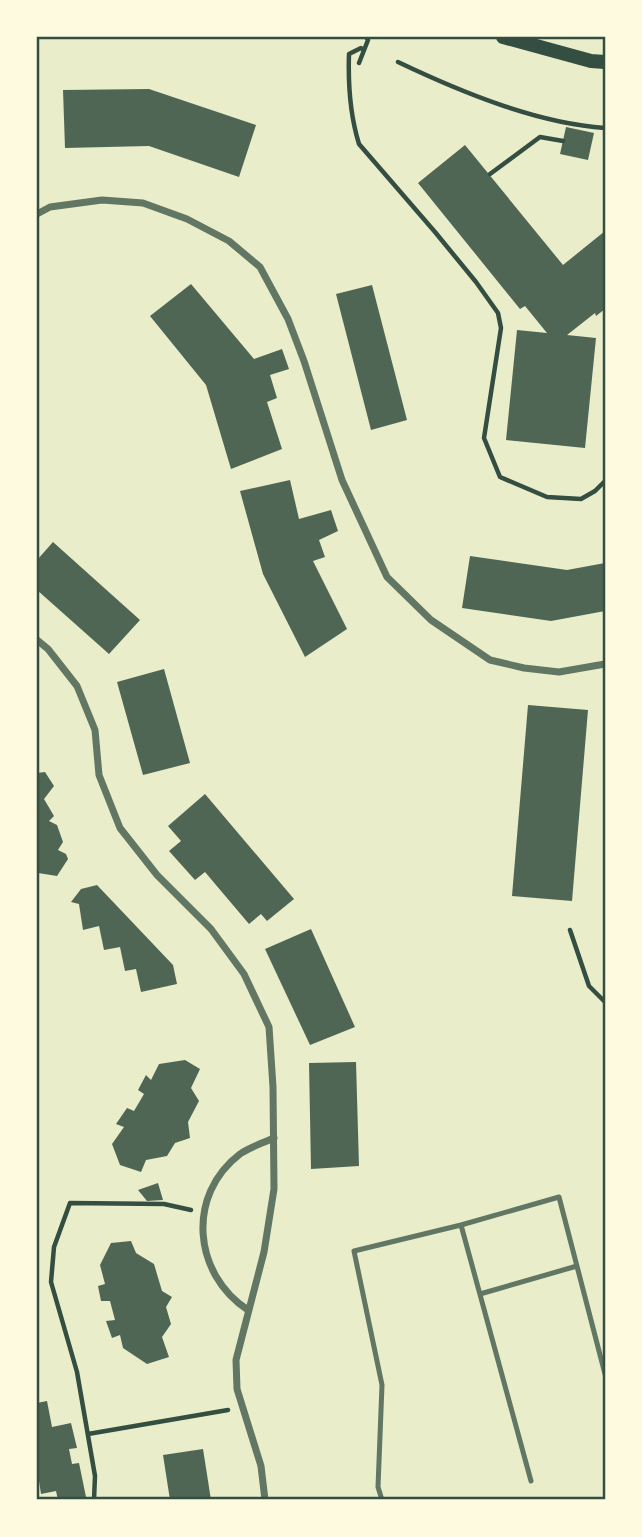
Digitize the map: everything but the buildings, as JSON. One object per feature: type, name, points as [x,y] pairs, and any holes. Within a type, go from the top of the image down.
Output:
[{"type":"main road","points":[[503,37],[591,61],[605,62]]},
{"type":"street","points":[[37,214],[50,207],[102,200],[143,203],[187,219],[229,241],[260,267],[288,319],[342,480],[387,577],[431,620],[490,660],[559,672],[605,664]]},
{"type":"street","points":[[37,640],[48,649],[77,686],[95,730],[99,775],[120,828],[157,875],[211,929],[244,974],[269,1027],[274,1189],[264,1252],[236,1360],[237,1389],[261,1466],[265,1500]]},
{"type":"street","points":[[248,1310],[221,1286],[209,1263],[203,1240],[204,1213],[212,1186],[223,1170],[241,1153],[274,1138]]},
{"type":"lane","points":[[382,1500],[378,1487],[382,1385],[354,1251],[559,1197],[605,1374]]},
{"type":"lane","points":[[461,1224],[531,1481]]},
{"type":"lane","points":[[480,1294],[577,1266]]},
{"type":"path","points":[[359,63],[368,40],[366,37]]},
{"type":"path","points":[[364,50],[360,48],[349,54],[348,82],[354,130],[359,144],[435,232],[498,313],[501,328],[484,438],[500,477],[547,497],[581,499],[605,481]]},
{"type":"path","points":[[398,62],[509,109],[587,127],[605,128]]},
{"type":"path","points":[[489,174],[540,137],[563,141]]},
{"type":"path","points":[[570,930],[589,986],[605,1002]]},
{"type":"path","points":[[94,1500],[95,1476],[77,1372],[51,1282],[54,1247],[70,1203],[164,1204],[204,1213]]},
{"type":"path","points":[[88,1434],[243,1408]]}]
